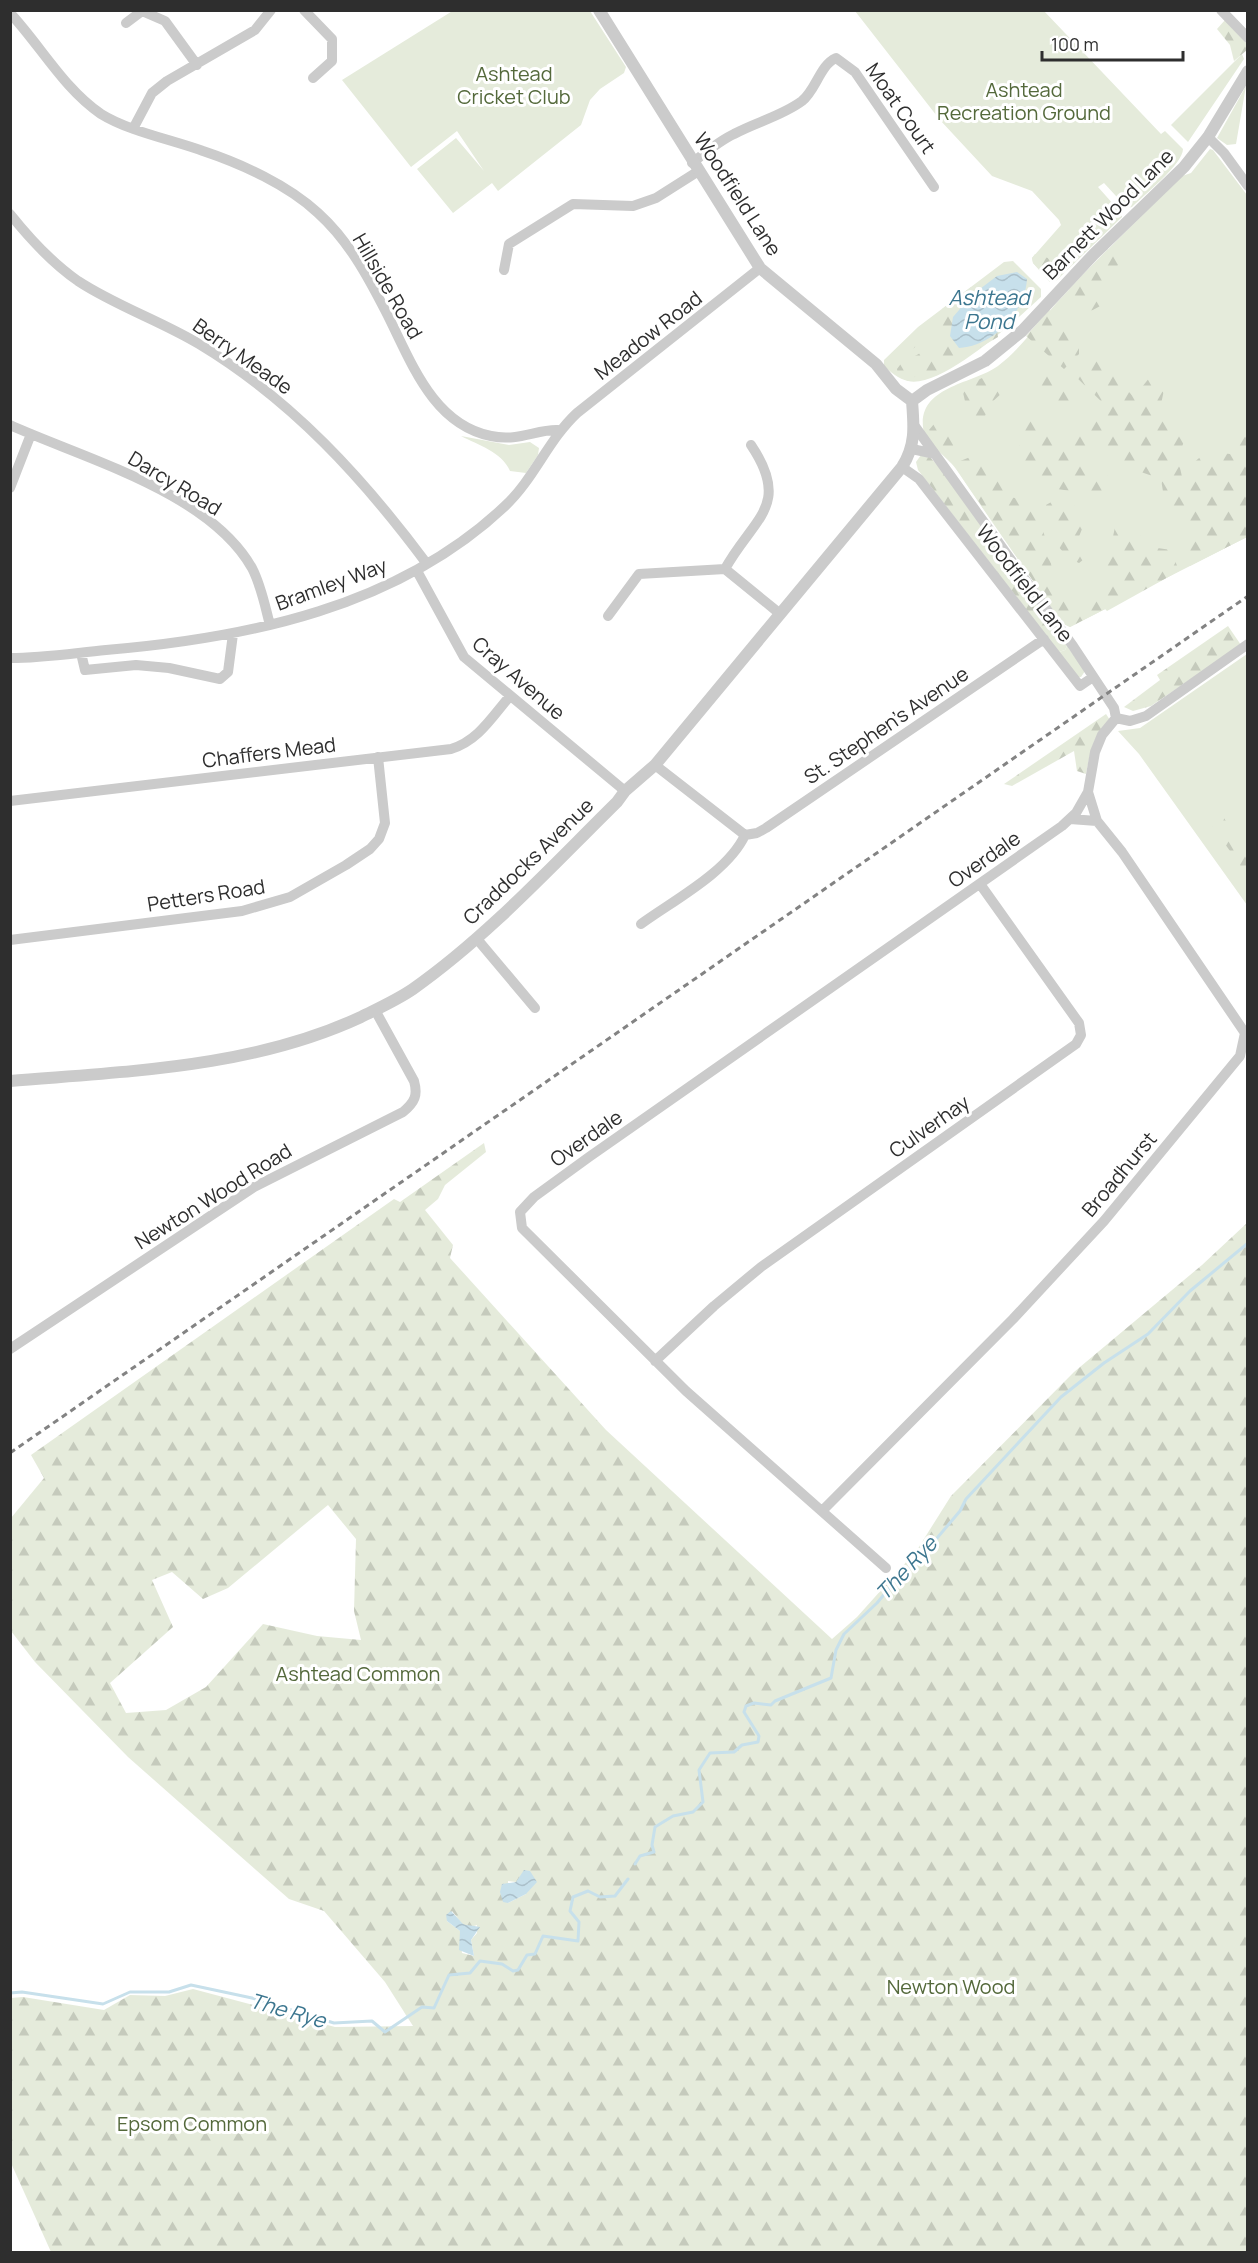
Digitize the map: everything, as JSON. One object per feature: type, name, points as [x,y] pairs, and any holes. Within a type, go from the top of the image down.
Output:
[{"type":"street","points":[[304,10],[332,39],[332,61],[313,78]]},
{"type":"street","name":"Woodfield Lane","points":[[599,10],[631,58],[695,168],[760,268],[876,364],[896,389],[912,401]]},
{"type":"street","points":[[1221,10],[1248,38]]},
{"type":"street","points":[[126,23],[142,11],[165,21],[196,65]]},
{"type":"street","points":[[134,127],[152,93],[167,81],[255,30],[271,11]]},
{"type":"street","name":"Hillside Road","points":[[10,13],[84,99],[110,119],[147,134],[213,154],[251,172],[317,212],[357,260],[422,383],[456,420],[474,431],[495,437],[514,438],[558,430]]},
{"type":"street","name":"Moat Court","points":[[695,168],[732,135],[780,114],[802,100],[813,90],[830,61],[836,58],[855,72],[934,187]]},
{"type":"street","name":"Barnett Wood Lane","points":[[912,401],[927,390],[985,361],[1003,348],[1184,167],[1208,137],[1248,71]]},
{"type":"street","points":[[1208,137],[1224,153],[1248,186]]},
{"type":"street","points":[[504,270],[509,244],[573,204],[633,206],[656,198],[695,168]]},
{"type":"street","name":"Berry Meade","points":[[13,222],[56,264],[80,282],[199,344],[266,389],[318,435],[354,472],[427,564]]},
{"type":"street","name":"Meadow Road","points":[[558,430],[760,268]]},
{"type":"street","points":[[912,401],[914,425]]},
{"type":"street","name":"Darcy Road","points":[[10,425],[127,473],[197,512],[218,528],[233,543],[253,570],[270,625]]},
{"type":"street","name":"Woodfield Lane","points":[[914,425],[1093,677],[1114,708],[1116,718]]},
{"type":"street","name":"Craddocks Avenue","points":[[10,1081],[183,1066],[249,1056],[329,1032],[415,988],[477,939],[617,802],[625,791],[655,765],[902,467],[912,449],[914,425]]},
{"type":"street","name":"Bramley Way","points":[[10,658],[159,646],[233,634],[347,602],[417,571],[506,505],[541,459],[558,430]]},
{"type":"street","points":[[10,488],[31,434]]},
{"type":"street","points":[[725,569],[736,548],[768,505],[768,482],[763,463],[751,445]]},
{"type":"street","points":[[912,449],[935,454]]},
{"type":"street","name":"Woodfield Lane","points":[[902,467],[919,479],[1080,686],[1093,677]]},
{"type":"street","points":[[608,616],[639,574],[725,569],[779,613]]},
{"type":"street","name":"Cray Avenue","points":[[417,571],[458,650],[625,791]]},
{"type":"street","points":[[81,653],[85,670],[136,665],[169,668],[220,679],[228,672],[233,634]]},
{"type":"street","name":"St. Stephen's Avenue","points":[[746,835],[766,828],[1044,639]]},
{"type":"street","points":[[1116,718],[1131,721],[1146,716],[1248,644]]},
{"type":"street","name":"Chaffers Mead","points":[[10,801],[378,757],[467,744],[510,696]]},
{"type":"street","name":"Broadhurst","points":[[822,1511],[1013,1318],[1096,1229],[1240,1056],[1245,1033],[1122,852],[1097,821],[1088,792],[1095,752],[1102,735],[1116,718]]},
{"type":"street","name":"Petters Road","points":[[10,940],[242,911],[290,897],[346,865],[370,849],[379,839],[385,823],[378,757]]},
{"type":"street","points":[[641,924],[723,865],[740,847],[746,835],[655,765]]},
{"type":"street","name":"Overdale","points":[[886,1568],[655,1361],[522,1228],[520,1212],[524,1205],[1070,819],[1088,792]]},
{"type":"street","points":[[1070,819],[1097,821]]},
{"type":"street","name":"Culverhay","points":[[655,1361],[722,1299],[761,1267],[1076,1044],[1081,1035],[1079,1023],[980,884]]},
{"type":"street","points":[[477,939],[536,1008]]},
{"type":"street","name":"Newton Wood Road","points":[[10,1349],[254,1187],[404,1112],[413,1103],[417,1092],[414,1081],[375,1010]]},
{"type":"green space","name":"Ashtead Cricket Club","points":[[454,10],[590,11],[626,67],[624,73],[600,89],[590,100],[581,125],[498,191],[492,183],[453,213],[417,169],[456,138],[484,171],[457,131],[411,167],[342,80]]},
{"type":"green space","name":"Ashtead Recreation Ground","points":[[855,11],[1044,11],[1161,134],[1165,131],[1183,149],[1181,155],[1170,171],[1132,207],[1127,208],[1104,183],[1098,187],[1122,214],[1122,217],[1057,280],[1050,282],[1033,263],[1032,258],[1061,225],[1059,220],[1032,191],[992,176],[940,120]]},
{"type":"green space","points":[[1225,20],[1247,44],[1247,50],[1234,61],[1230,45],[1217,29]]},
{"type":"green space","points":[[1242,54],[1244,59],[1188,142],[1171,125]]},
{"type":"green space","points":[[1246,86],[1236,144],[1227,145],[1217,138]]},
{"type":"green space","points":[[1210,149],[1247,195],[1247,537],[1070,627],[1062,623],[956,469],[927,438],[923,427],[924,413],[938,394],[987,372],[1007,359],[1092,266],[1182,176],[1191,173]]},
{"type":"green space","points":[[1108,249],[1120,261],[1111,278],[1100,283],[1104,304],[1089,312],[1072,313],[1069,289]]},
{"type":"green space","points":[[1035,254],[1048,258],[1058,268],[1057,280],[1050,282],[1033,263],[1032,258]]},
{"type":"green space","points":[[1013,261],[1041,289],[1041,297],[997,335],[959,364],[922,381],[905,380],[884,366],[884,360],[918,327],[1004,262]]},
{"type":"green space","points":[[971,287],[972,295],[953,317],[990,337],[997,331],[998,337],[927,378],[924,370],[918,370],[916,376],[908,381],[898,376],[897,369],[903,361],[939,345],[941,341],[936,336],[942,309]]},
{"type":"green space","points":[[1049,310],[1062,315],[1064,332],[1079,343],[1079,354],[1064,369],[1026,336]]},
{"type":"green space","points":[[931,318],[927,333],[915,347],[900,358],[884,363]]},
{"type":"green space","points":[[1086,358],[1113,363],[1116,379],[1134,397],[1150,377],[1165,385],[1160,409],[1185,438],[1178,459],[1185,490],[1190,466],[1207,451],[1230,454],[1247,434],[1247,537],[1190,566],[1187,561],[1189,526],[1165,504],[1161,479],[1141,472],[1100,447],[1089,459],[1110,478],[1099,495],[1043,487],[1017,460],[1022,427],[1035,413],[1067,440],[1087,418],[1101,414],[1105,405],[1072,373]]},
{"type":"green space","points":[[1050,371],[1070,386],[1073,399],[1062,406],[1042,395],[1040,377]]},
{"type":"green space","points":[[988,375],[996,380],[1003,392],[991,403],[985,416],[976,419],[967,410],[962,388]]},
{"type":"green space","points":[[934,424],[944,425],[955,442],[951,451],[943,448],[929,430]]},
{"type":"green space","points":[[461,436],[509,445],[530,442],[539,448],[538,455],[526,473],[510,471],[495,454]]},
{"type":"green space","points":[[921,455],[929,456],[939,467],[1067,646],[1065,650],[1059,652],[918,470],[916,462]]},
{"type":"green space","points":[[975,455],[999,469],[1004,480],[1004,496],[1026,500],[1043,530],[1058,588],[1063,598],[1079,616],[1095,596],[1105,573],[1116,523],[1133,527],[1151,547],[1171,550],[1179,571],[1107,611],[1105,609],[1070,627],[1062,623],[953,464]]},
{"type":"green space","points":[[1053,501],[1069,502],[1081,510],[1082,529],[1078,539],[1088,556],[1079,563],[1064,553],[1055,539],[1046,505]]},
{"type":"green space","points":[[1228,626],[1241,645],[1151,706],[1133,711],[1124,707],[1160,680],[1157,675]]},
{"type":"green space","points":[[1067,646],[1085,671],[1081,677],[1078,677],[1059,652],[1065,650]]},
{"type":"green space","points":[[1247,654],[1247,905],[1139,754],[1118,731],[1140,728]]},
{"type":"green space","points":[[1106,714],[1110,720],[1096,738],[1086,774],[1077,771],[1074,751],[1012,786],[1004,784]]},
{"type":"green space","points":[[1221,813],[1238,841],[1247,847],[1247,875],[1208,820]]},
{"type":"green space","points":[[484,1143],[486,1152],[445,1185],[438,1199],[425,1210],[453,1245],[450,1258],[606,1430],[832,1639],[857,1617],[917,1550],[951,1496],[1074,1372],[1202,1265],[1247,1223],[1247,2252],[51,2252],[11,2163],[11,1998],[23,1997],[104,2010],[130,1995],[165,1996],[193,1989],[335,2027],[413,2026],[385,1982],[324,1911],[289,1899],[128,1757],[35,1662],[11,1631],[11,1518],[44,1478],[31,1455],[394,1199],[400,1202]],"holes":[[[328,1505],[356,1539],[354,1611],[361,1640],[317,1636],[263,1624],[206,1687],[166,1710],[126,1713],[110,1683],[173,1627],[152,1580],[172,1572],[203,1599],[228,1588]],[[508,1881],[516,1882],[526,1894],[508,1903]],[[452,1911],[465,1925],[477,1925],[477,1933],[471,1940],[474,1956],[462,1953],[460,1931],[447,1921]]]},
{"type":"water","name":"Ashtead Pond","points":[[1017,272],[1027,279],[1025,292],[1014,315],[1005,326],[984,341],[959,348],[950,336],[953,317],[972,295],[997,276]]},
{"type":"water","points":[[524,1870],[530,1871],[537,1882],[526,1894],[508,1903],[503,1902],[500,1892],[502,1884],[516,1882]]},
{"type":"water","points":[[451,1911],[463,1924],[480,1927],[471,1940],[474,1956],[459,1950],[460,1931],[447,1921],[446,1915]]},
{"type":"waterway","name":"The Rye","points":[[635,1864],[640,1856],[654,1852],[652,1845],[655,1827],[673,1816],[693,1812],[703,1802],[699,1770],[710,1753],[734,1752],[742,1745],[758,1742],[759,1736],[744,1712],[746,1706],[754,1703],[771,1705],[775,1701],[831,1678],[836,1650],[844,1634],[877,1603],[901,1574],[915,1564],[960,1511],[966,1499],[1061,1397],[1104,1363],[1148,1334],[1190,1291],[1248,1243]]},
{"type":"waterway","name":"The Rye","points":[[10,1993],[22,1992],[103,2004],[130,1992],[169,1992],[191,1985],[252,1998],[334,2023],[372,2021],[385,2032],[422,2007],[434,2008],[449,1975],[470,1973],[480,1961],[502,1964],[513,1971],[518,1970],[527,1955],[535,1954],[543,1936],[578,1941],[579,1922],[570,1911],[573,1897],[588,1891],[600,1897],[615,1896],[628,1879]]},
{"type":"railway","points":[[10,1453],[1248,596]]},
{"type":"park label","name":"Ashtead Common","points":[[358,1673]]},
{"type":"park label","name":"Newton Wood","points":[[951,1986]]},
{"type":"park label","name":"Epsom Common","points":[[192,2123]]}]
